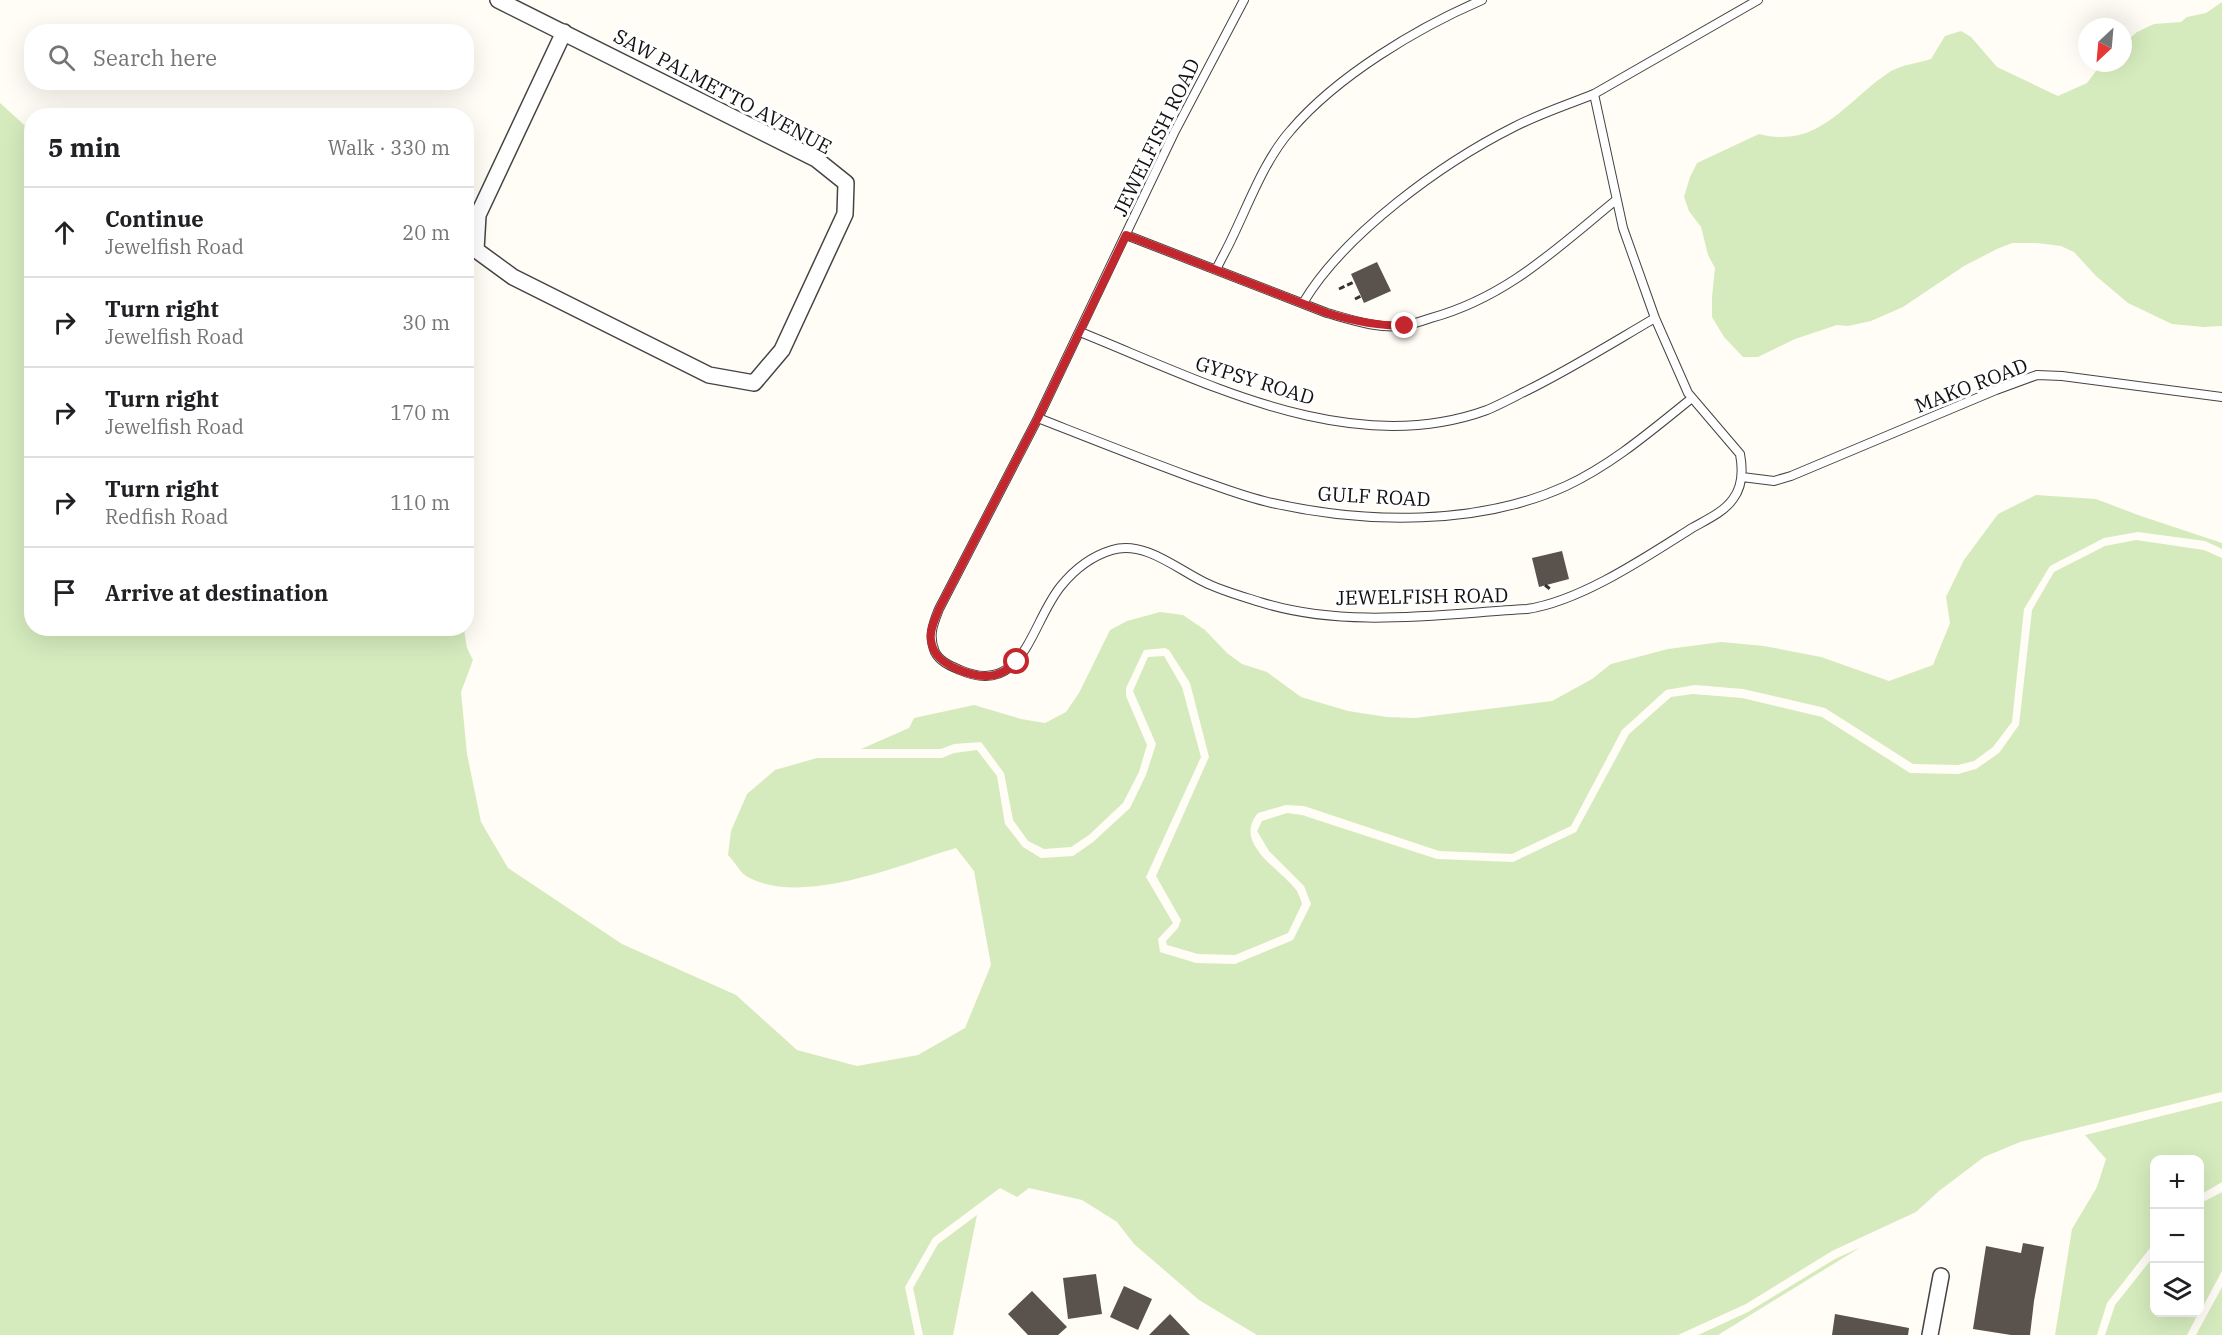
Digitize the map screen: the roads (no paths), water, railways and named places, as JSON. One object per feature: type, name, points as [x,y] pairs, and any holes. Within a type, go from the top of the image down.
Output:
[{"type":"street","name":"SAW PALMETTO AVENUE","points":[[498,0],[564,32],[816,159],[846,183],[845,214],[782,350],[754,383],[709,375],[513,277],[476,250],[478,215],[564,32]]},
{"type":"street","points":[[1930,1335],[1941,1276]]},
{"type":"lane","name":"JEWELFISH ROAD","points":[[1244,0],[1174,133],[1038,418],[939,609],[930,632],[936,655],[945,663],[974,676],[993,676],[1010,669],[1024,651],[1060,586],[1081,566],[1114,549],[1128,548],[1154,555],[1205,583],[1273,606],[1312,613],[1368,617],[1527,609],[1550,605],[1573,596],[1718,514],[1733,499],[1742,477]]},
{"type":"lane","points":[[1216,270],[1258,180],[1290,130],[1341,83],[1370,62],[1416,34],[1482,0]]},
{"type":"lane","points":[[1303,303],[1326,269],[1367,228],[1443,168],[1514,127],[1594,94],[1758,0]]},
{"type":"lane","points":[[1594,94],[1623,228],[1655,318],[1677,372],[1692,398],[1740,454],[1743,466],[1742,477]]},
{"type":"lane","points":[[1126,235],[1356,322],[1382,326],[1405,326],[1453,312],[1521,278],[1616,200]]},
{"type":"lane","name":"GYPSY ROAD","points":[[1080,332],[1220,390],[1276,408],[1326,419],[1406,426],[1454,420],[1488,409],[1581,362],[1655,318]]},
{"type":"lane","name":"MAKO ROAD","points":[[1742,477],[1774,481],[1791,476],[2037,375],[2062,376],[2222,396]]},
{"type":"lane","name":"GULF ROAD","points":[[1038,418],[1142,459],[1236,493],[1272,503],[1317,511],[1372,516],[1425,516],[1475,513],[1504,508],[1567,486],[1636,444],[1692,398]]}]
